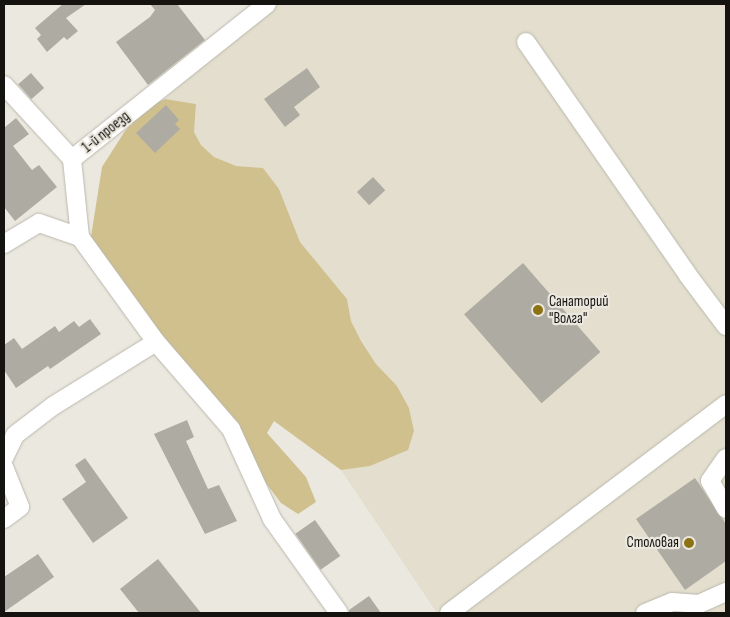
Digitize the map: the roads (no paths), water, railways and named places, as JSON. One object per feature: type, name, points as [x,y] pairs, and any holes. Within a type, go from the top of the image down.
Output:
[{"type":"street","name":"1-й проезд","points":[[80,237],[72,159],[267,4]]},
{"type":"street","points":[[526,42],[687,274],[726,326]]},
{"type":"street","points":[[4,85],[72,159]]},
{"type":"street","points":[[4,244],[39,223],[80,237],[156,342],[231,429],[272,519],[339,613]]},
{"type":"street","points":[[4,458],[15,435],[53,406],[156,342]]},
{"type":"street","points":[[449,613],[726,404]]},
{"type":"street","points":[[726,458],[710,481],[726,509]]},
{"type":"street","points":[[4,467],[20,507],[4,519]]},
{"type":"street","points":[[645,613],[672,602],[699,604],[726,592]]},
{"type":"place","name":"Санаторий \"Волга\"","points":[[538,310]]},
{"type":"place","name":"Столовая","points":[[689,543]]}]
